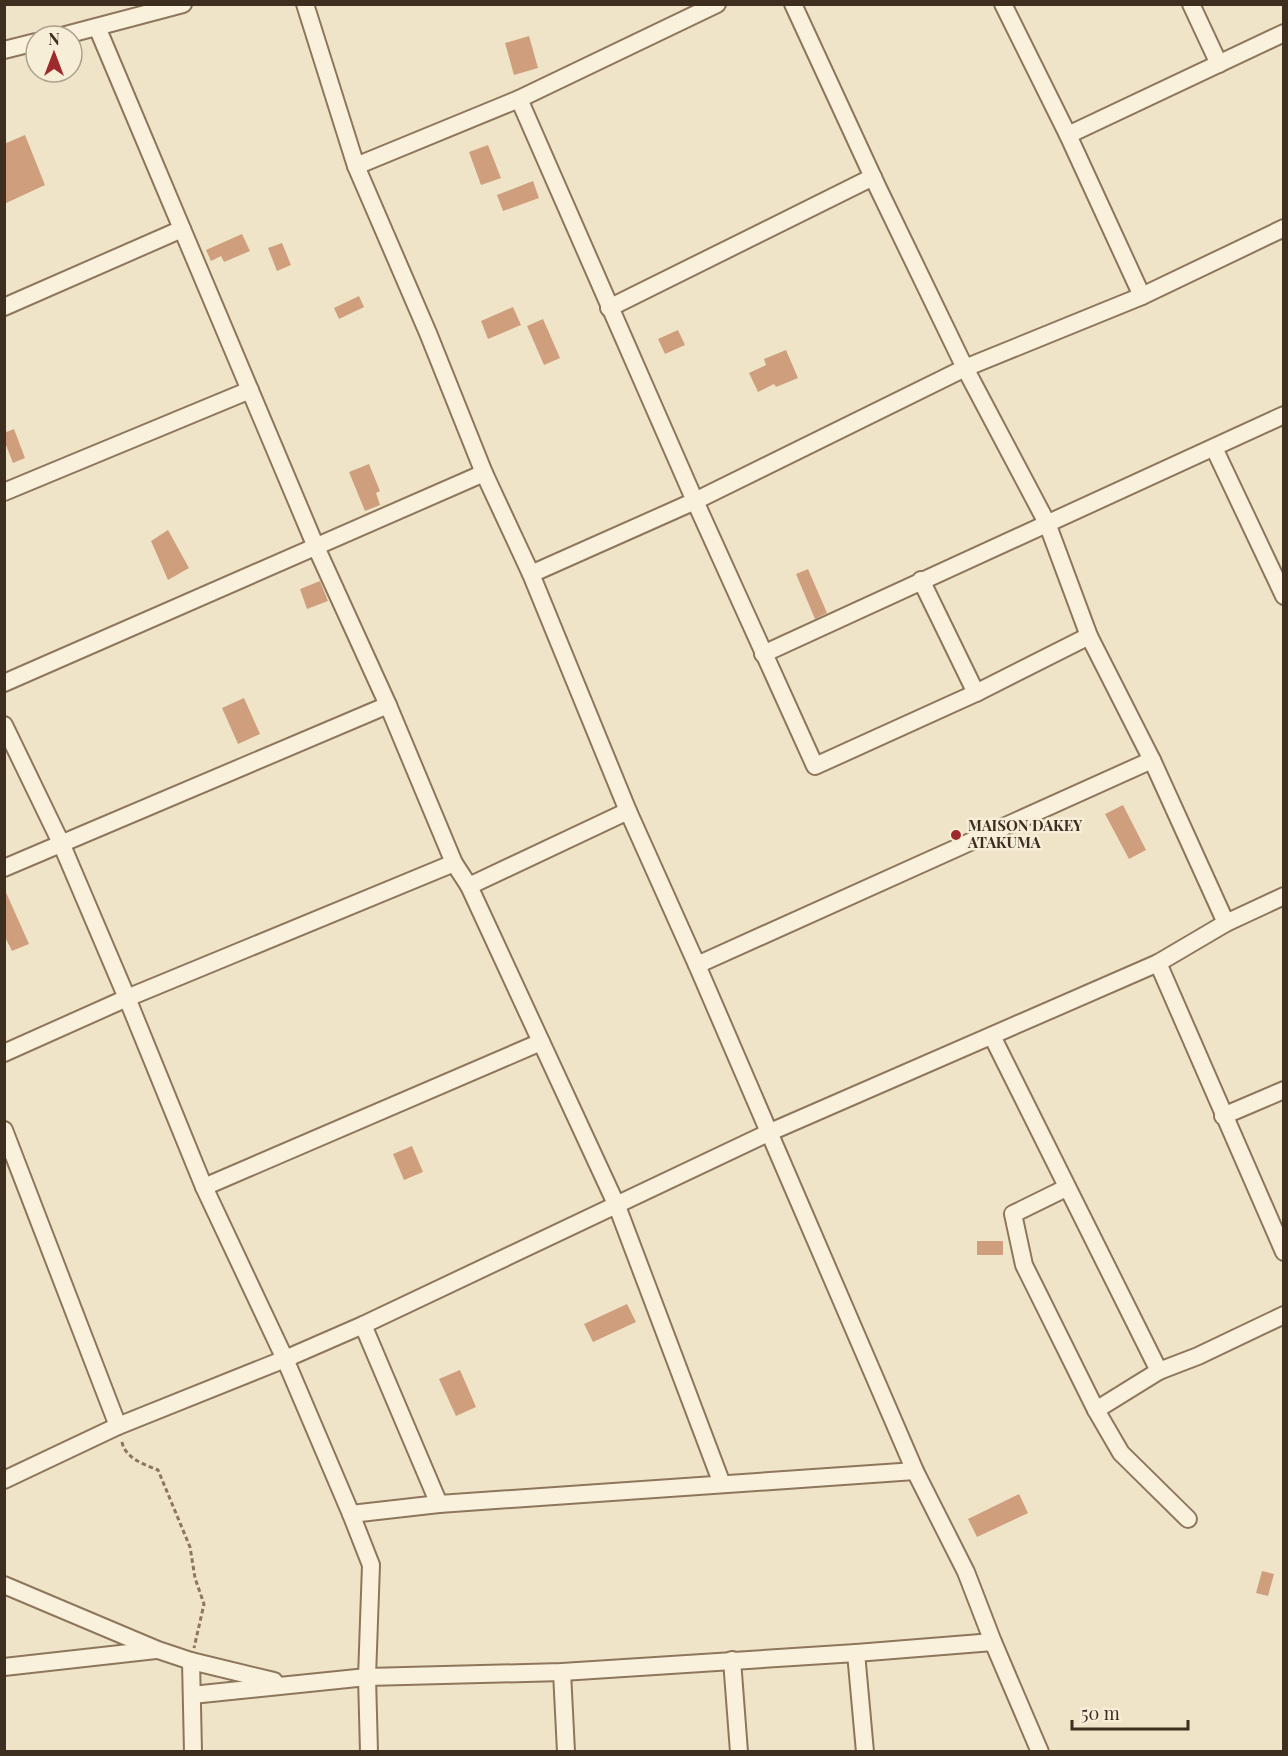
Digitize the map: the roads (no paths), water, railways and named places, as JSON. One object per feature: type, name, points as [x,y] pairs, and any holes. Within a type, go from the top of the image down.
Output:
[{"type":"street","points":[[84,30],[183,4]]},
{"type":"street","points":[[305,4],[356,166],[428,333],[484,473],[531,574],[627,811],[697,965],[915,1471],[966,1572],[1040,1752]]},
{"type":"street","points":[[356,166],[519,99],[717,4]]},
{"type":"street","points":[[793,4],[965,368],[1047,523],[1089,636],[1152,760],[1227,923]]},
{"type":"street","points":[[1003,4],[1068,135],[1142,296]]},
{"type":"street","points":[[1191,4],[1219,64]]},
{"type":"street","points":[[97,27],[316,548],[388,705],[454,863],[469,886],[616,1206],[722,1484]]},
{"type":"street","points":[[1068,135],[1284,33]]},
{"type":"street","points":[[4,50],[24,45]]},
{"type":"street","points":[[519,99],[609,308],[815,766],[976,693],[1089,636]]},
{"type":"street","points":[[609,308],[873,177]]},
{"type":"street","points":[[531,574],[695,501],[965,368],[1142,296],[1284,228]]},
{"type":"street","points":[[4,307],[182,229]]},
{"type":"street","points":[[4,492],[250,390]]},
{"type":"street","points":[[763,654],[1284,415]]},
{"type":"street","points":[[1215,448],[1284,596]]},
{"type":"street","points":[[4,683],[484,473]]},
{"type":"street","points":[[921,580],[976,693]]},
{"type":"street","points":[[4,868],[388,705]]},
{"type":"street","points":[[4,724],[61,843],[204,1187],[285,1359],[371,1565],[368,1677],[369,1752]]},
{"type":"street","points":[[697,965],[1152,760]]},
{"type":"street","points":[[469,886],[627,811]]},
{"type":"street","points":[[4,1053],[127,998],[454,863]]},
{"type":"street","points":[[4,1480],[118,1426],[363,1325],[768,1134],[1158,963],[1227,923],[1284,896]]},
{"type":"street","points":[[1158,963],[1284,1252]]},
{"type":"street","points":[[992,1036],[1159,1371]]},
{"type":"street","points":[[204,1187],[541,1042]]},
{"type":"street","points":[[1223,1116],[1284,1089]]},
{"type":"street","points":[[4,1130],[118,1426]]},
{"type":"street","points":[[1066,1188],[1013,1214],[1024,1265],[1096,1410],[1121,1453],[1188,1519]]},
{"type":"street","points":[[1096,1410],[1159,1371],[1198,1356],[1284,1315]]},
{"type":"street","points":[[363,1325],[439,1504]]},
{"type":"street","points":[[351,1514],[439,1504],[915,1471]]},
{"type":"street","points":[[4,1586],[158,1650],[256,1678],[292,1685]]},
{"type":"street","points":[[192,1695],[368,1677],[562,1672],[993,1642]]},
{"type":"street","points":[[4,1667],[158,1650]]},
{"type":"street","points":[[856,1653],[865,1752]]},
{"type":"street","points":[[191,1660],[193,1752]]},
{"type":"street","points":[[732,1660],[739,1752]]},
{"type":"street","points":[[562,1672],[566,1752]]},
{"type":"place","name":"MAISON DAKEY ATAKUMA","points":[[956,835]]}]
